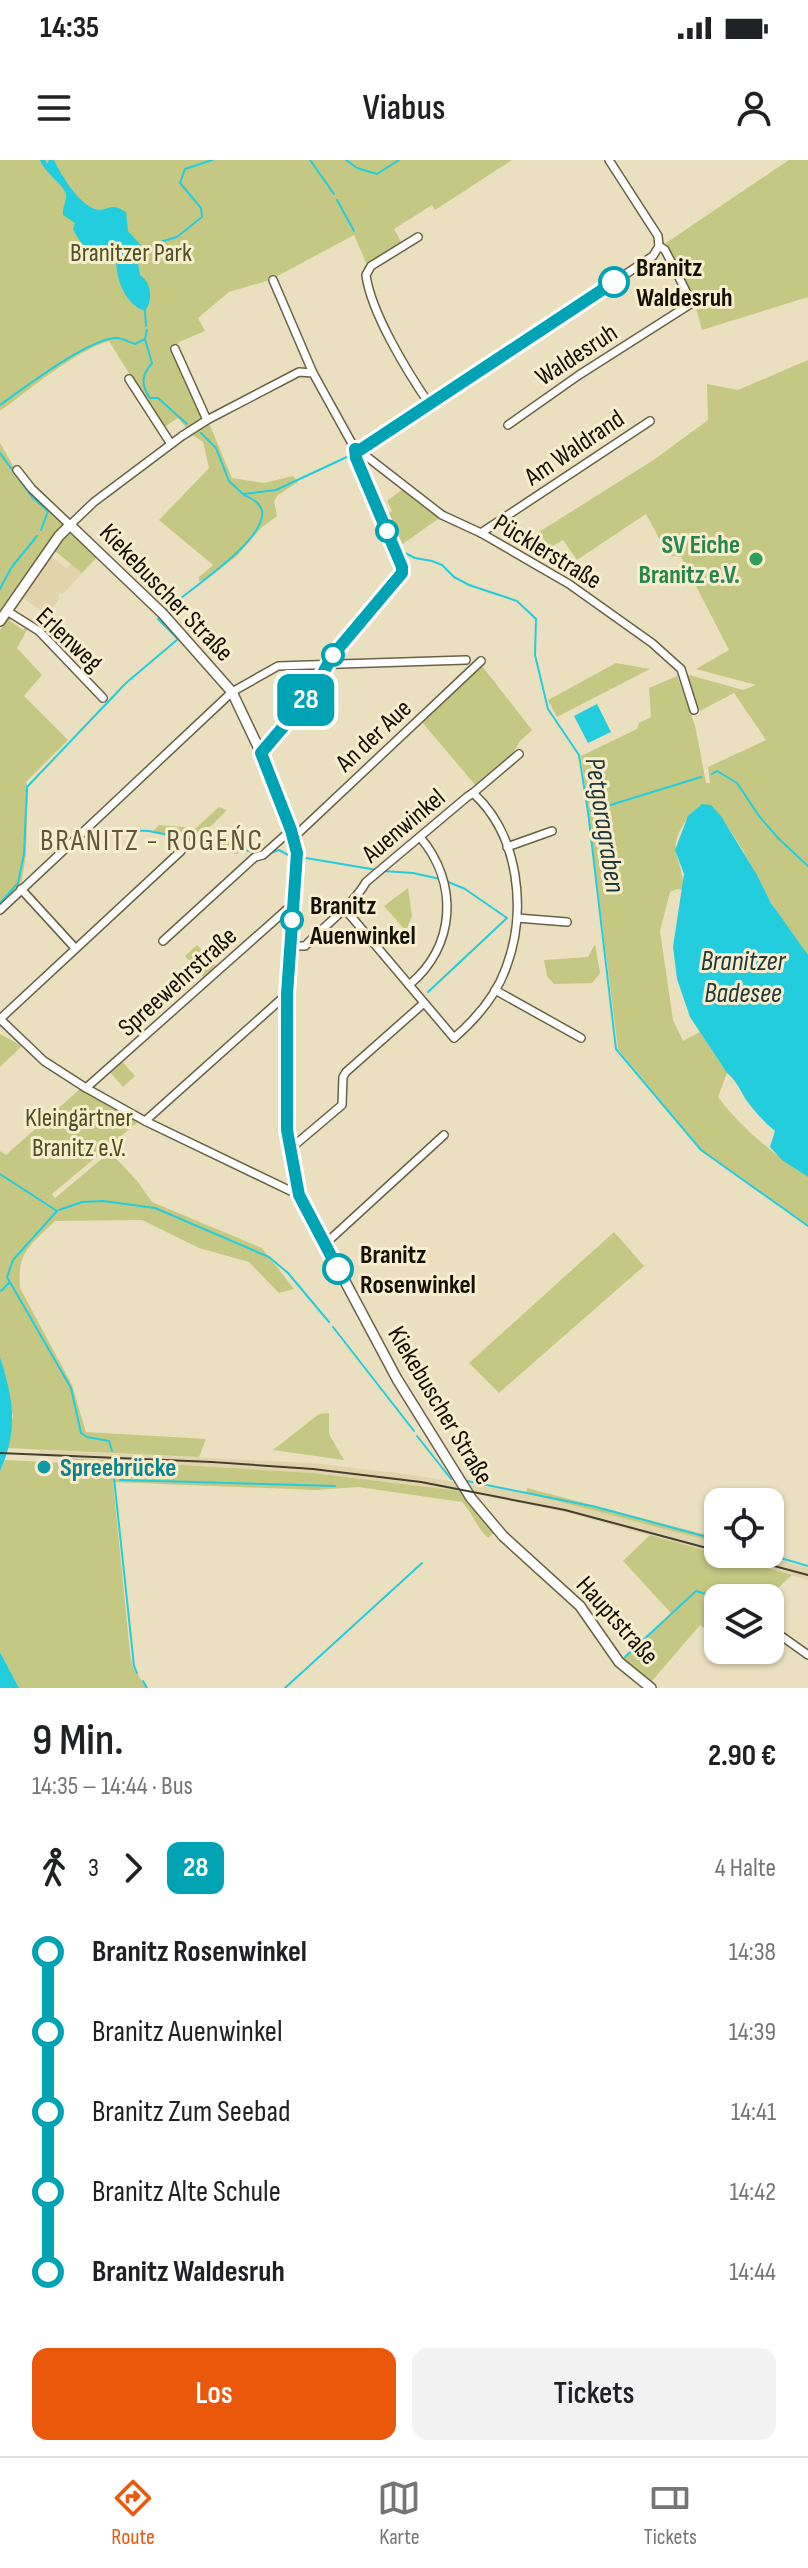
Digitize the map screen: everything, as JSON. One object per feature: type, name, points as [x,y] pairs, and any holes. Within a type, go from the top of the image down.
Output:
[{"type":"street","points":[[357,449],[430,405],[653,256],[659,246],[652,226],[609,160]]},
{"type":"street","points":[[418,237],[371,266],[366,275],[405,369],[430,405]]},
{"type":"street","name":"Waldesruh","points":[[508,425],[579,375],[692,303],[665,250],[659,246]]},
{"type":"street","points":[[261,753],[312,693],[328,663],[401,576],[402,567],[363,473],[357,449],[348,439],[313,373],[273,280]]},
{"type":"street","points":[[175,349],[207,420]]},
{"type":"street","points":[[17,470],[70,525],[94,502],[207,420],[299,372],[313,373]]},
{"type":"street","points":[[129,379],[171,444]]},
{"type":"street","name":"Am Waldrand","points":[[481,533],[650,421]]},
{"type":"street","name":"Pücklerstraße","points":[[357,449],[442,515],[481,533],[569,584],[652,643],[681,669],[694,710]]},
{"type":"street","points":[[363,473],[376,464]]},
{"type":"street","name":"Kiekebuscher Straße","points":[[0,621],[59,536],[70,525],[163,614],[232,692],[261,753],[292,834],[297,865],[287,994],[287,1130],[299,1195],[397,1379],[464,1488],[497,1530],[516,1548]]},
{"type":"street","name":"Erlenweg","points":[[7,611],[39,631],[103,698]]},
{"type":"street","points":[[0,910],[232,692],[278,666],[466,660]]},
{"type":"street","name":"An der Aue","points":[[163,941],[255,857],[263,855],[292,834],[481,661]]},
{"type":"street","name":"Auenwinkel","points":[[290,946],[305,946],[359,895],[366,882],[519,754]]},
{"type":"street","name":"Auenwinkel","points":[[424,1003],[454,1038],[477,1015],[506,969],[517,918],[516,880],[507,847],[487,808],[473,793]]},
{"type":"street","points":[[507,847],[552,831]]},
{"type":"street","points":[[409,985],[427,968],[441,942],[449,915],[445,881],[434,856],[420,837]]},
{"type":"street","points":[[181,851],[0,1019],[44,1061],[86,1088],[145,1121],[299,1195]]},
{"type":"street","points":[[21,889],[75,948]]},
{"type":"street","name":"Spreewehrstraße","points":[[86,1088],[294,903]]},
{"type":"street","points":[[290,1149],[342,1105],[346,1072],[424,1003],[344,908]]},
{"type":"street","points":[[517,918],[567,922]]},
{"type":"street","points":[[495,990],[581,1038]]},
{"type":"street","points":[[145,1121],[287,994]]},
{"type":"street","points":[[325,1244],[444,1135]]},
{"type":"street","name":"Hauptstraße","points":[[516,1548],[580,1606],[619,1662],[651,1688]]},
{"type":"street","points":[[784,1638],[808,1655]]},
{"type":"shaded area","points":[[52,557],[67,569],[71,563],[82,573],[63,594],[60,593],[60,598],[47,615],[23,598]]},
{"type":"shaded area","points":[[40,1450],[313,1463],[412,1475],[526,1493],[704,1539],[704,1551],[565,1512],[461,1491],[312,1473],[39,1456]]},
{"type":"shaded area","points":[[784,1561],[808,1568],[808,1580],[765,1568],[784,1568]]},
{"type":"green space","name":"Branitzer Park","points":[[0,160],[512,160],[435,210],[432,205],[394,229],[403,245],[368,267],[354,235],[270,280],[229,292],[198,318],[205,331],[179,342],[174,350],[204,419],[187,429],[178,418],[163,428],[109,341],[67,362],[0,411]]},
{"type":"green space","points":[[789,160],[808,160],[808,297],[702,330],[693,297],[666,243]]},
{"type":"green space","points":[[808,360],[808,955],[772,904],[731,832],[712,809],[703,804],[692,813],[677,839],[676,852],[683,890],[670,892],[660,931],[673,1020],[683,1041],[700,1032],[727,1073],[718,1097],[760,1141],[808,1177],[808,1225],[702,1150],[618,1049],[581,756],[637,729],[639,723],[651,717],[649,688],[677,676],[695,725],[706,783],[710,783],[708,767],[766,740],[734,693],[700,711],[682,673],[743,690],[756,685],[696,669],[729,650],[681,557],[668,555],[646,514],[577,560],[563,540],[549,548],[539,532],[655,459],[708,420],[707,384],[738,390]]},
{"type":"green space","points":[[209,423],[232,478],[264,483],[293,476],[298,482],[278,495],[274,501],[277,516],[261,528],[237,556],[206,580],[199,581],[199,577],[213,565],[159,520],[209,468],[203,442],[191,434]]},
{"type":"green space","points":[[0,443],[16,471],[66,523],[0,616]]},
{"type":"green space","points":[[403,489],[441,517],[397,548],[394,533],[383,515],[392,511],[387,501]]},
{"type":"green space","points":[[69,534],[74,535],[97,557],[82,573],[55,551]]},
{"type":"green space","points":[[10,616],[10,621],[23,630],[28,628],[17,648],[42,675],[24,696],[68,740],[26,782],[26,854],[21,886],[0,906],[0,630]]},
{"type":"green space","points":[[616,663],[650,669],[557,717],[548,700]]},
{"type":"green space","points":[[482,666],[532,730],[520,741],[510,758],[476,786],[422,722]]},
{"type":"green space","points":[[219,807],[227,810],[206,831],[261,848],[236,854],[152,832],[159,825],[196,828]]},
{"type":"green space","points":[[408,888],[412,916],[406,931],[384,906]]},
{"type":"green space","points":[[595,944],[600,973],[592,983],[554,984],[547,976],[544,960],[588,957]]},
{"type":"green space","points":[[197,945],[218,968],[205,979],[185,956]]},
{"type":"green space","points":[[0,1034],[22,1046],[0,1067]]},
{"type":"green space","points":[[121,1060],[135,1076],[123,1087],[109,1071]]},
{"type":"green space","name":"Kleingärtner Branitz e.V.","points":[[80,1089],[139,1121],[52,1194],[55,1198],[110,1152],[152,1202],[262,1248],[294,1289],[279,1293],[249,1262],[199,1248],[142,1220],[55,1221],[32,1243],[23,1257],[20,1288],[72,1385],[86,1432],[206,1439],[199,1457],[7,1448],[13,1416],[0,1357],[0,1151],[6,1155]]},
{"type":"green space","points":[[614,1232],[644,1266],[499,1393],[469,1363]]},
{"type":"green space","points":[[329,1413],[329,1434],[344,1460],[273,1450],[319,1414]]},
{"type":"green space","points":[[65,1458],[312,1473],[461,1491],[495,1532],[488,1538],[462,1502],[358,1487],[316,1490],[113,1482],[130,1653],[133,1668],[147,1688],[19,1688],[0,1652],[0,1471],[5,1460],[66,1463]]},
{"type":"green space","points":[[527,1488],[704,1534],[704,1539],[526,1493]]},
{"type":"green space","points":[[650,1535],[704,1550],[704,1568],[767,1568],[792,1575],[782,1584],[704,1584],[704,1628],[700,1625],[652,1681],[622,1658],[671,1613],[623,1561]]},
{"type":"water","points":[[40,160],[45,160],[47,164],[49,160],[54,160],[71,188],[89,206],[98,210],[116,207],[126,212],[128,231],[146,251],[137,258],[140,275],[147,282],[150,292],[145,311],[132,303],[123,291],[116,262],[110,260],[105,264],[79,240],[73,229],[75,223],[63,215],[66,194]]},
{"type":"water","points":[[597,704],[611,732],[588,743],[574,716]]},
{"type":"water","name":"Branitzer Badesee","points":[[702,804],[711,805],[721,816],[771,903],[808,955],[808,1177],[782,1160],[770,1147],[775,1131],[747,1101],[690,1017],[677,979],[673,947],[684,874],[675,850],[688,816]]},
{"type":"water","points":[[0,1357],[11,1400],[12,1427],[0,1471]]},
{"type":"water","points":[[0,1652],[19,1688],[0,1688]]},
{"type":"waterway","points":[[146,251],[157,243],[177,237],[202,217],[201,208],[180,183],[185,169],[212,160]]},
{"type":"waterway","points":[[310,160],[334,194]]},
{"type":"waterway","points":[[346,160],[357,168],[377,174],[399,160]]},
{"type":"waterway","points":[[337,200],[354,231]]},
{"type":"waterway","name":"Petgoragraben","points":[[145,311],[146,326]]},
{"type":"waterway","name":"Petgoragraben","points":[[147,330],[145,339],[152,363],[144,376],[145,389],[150,398],[158,398],[187,424]]},
{"type":"waterway","points":[[0,405],[90,346],[117,338],[135,344],[145,339]]},
{"type":"waterway","name":"Petgoragraben","points":[[201,433],[216,448],[229,481],[243,494],[276,490],[349,456],[391,553],[399,550],[442,565],[454,577],[469,585],[517,601],[536,619],[535,655],[548,709],[579,755],[616,1049],[701,1150],[808,1226]]},
{"type":"waterway","points":[[0,453],[32,497],[48,511],[41,530]]},
{"type":"waterway","points":[[164,612],[223,565],[252,537],[260,523],[262,511],[258,503],[244,495]]},
{"type":"waterway","points":[[0,589],[11,568],[37,536]]},
{"type":"waterway","points":[[0,903],[18,883],[24,854],[27,787],[126,683],[178,639],[158,619],[160,617]]},
{"type":"waterway","points":[[712,774],[717,771],[737,783],[759,816],[808,866]]},
{"type":"waterway","points":[[591,811],[701,777]]},
{"type":"waterway","points":[[101,829],[149,831],[258,853]]},
{"type":"waterway","points":[[268,854],[279,850],[290,856]]},
{"type":"waterway","points":[[300,857],[377,870]]},
{"type":"waterway","points":[[383,871],[440,879]]},
{"type":"waterway","points":[[428,992],[507,918],[465,889],[446,881]]},
{"type":"waterway","points":[[0,1174],[57,1211],[13,1260],[7,1277],[71,1388],[81,1433],[109,1441],[112,1451]]},
{"type":"waterway","points":[[59,1210],[82,1202],[103,1201],[155,1208],[269,1257],[288,1273],[329,1322]]},
{"type":"waterway","points":[[1,1291],[9,1283]]},
{"type":"waterway","points":[[333,1327],[414,1431]]},
{"type":"waterway","points":[[417,1436],[451,1479]]},
{"type":"waterway","points":[[114,1478],[137,1673]]},
{"type":"waterway","points":[[120,1480],[335,1486]]},
{"type":"waterway","points":[[467,1481],[596,1507],[704,1536]]},
{"type":"waterway","points":[[784,1559],[808,1566]]},
{"type":"waterway","points":[[285,1688],[422,1563]]},
{"type":"waterway","points":[[625,1657],[696,1591],[704,1593]]},
{"type":"waterway","points":[[143,1681],[147,1688]]},
{"type":"railway","points":[[0,1453],[212,1462],[313,1469],[421,1482],[565,1510],[704,1547]]},
{"type":"railway","points":[[782,1568],[808,1575]]},
{"type":"bus line","name":"28","points":[[338,1269],[299,1195],[287,1130],[287,994],[297,853],[261,753],[295,715],[312,693],[333,655],[403,570],[355,449],[360,450],[614,282]]},
{"type":"place","name":"Branitz Waldesruh","points":[[614,282]]},
{"type":"place","name":"SV Eiche Branitz e.V.","points":[[756,559]]},
{"type":"place","name":"Branitz Auenwinkel","points":[[292,920]]},
{"type":"place","name":"Branitz Rosenwinkel","points":[[338,1269]]},
{"type":"place","name":"Spreebrücke","points":[[44,1467]]},
{"type":"district","name":"BRANITZ - ROGEŃC","points":[[152,840]]}]
